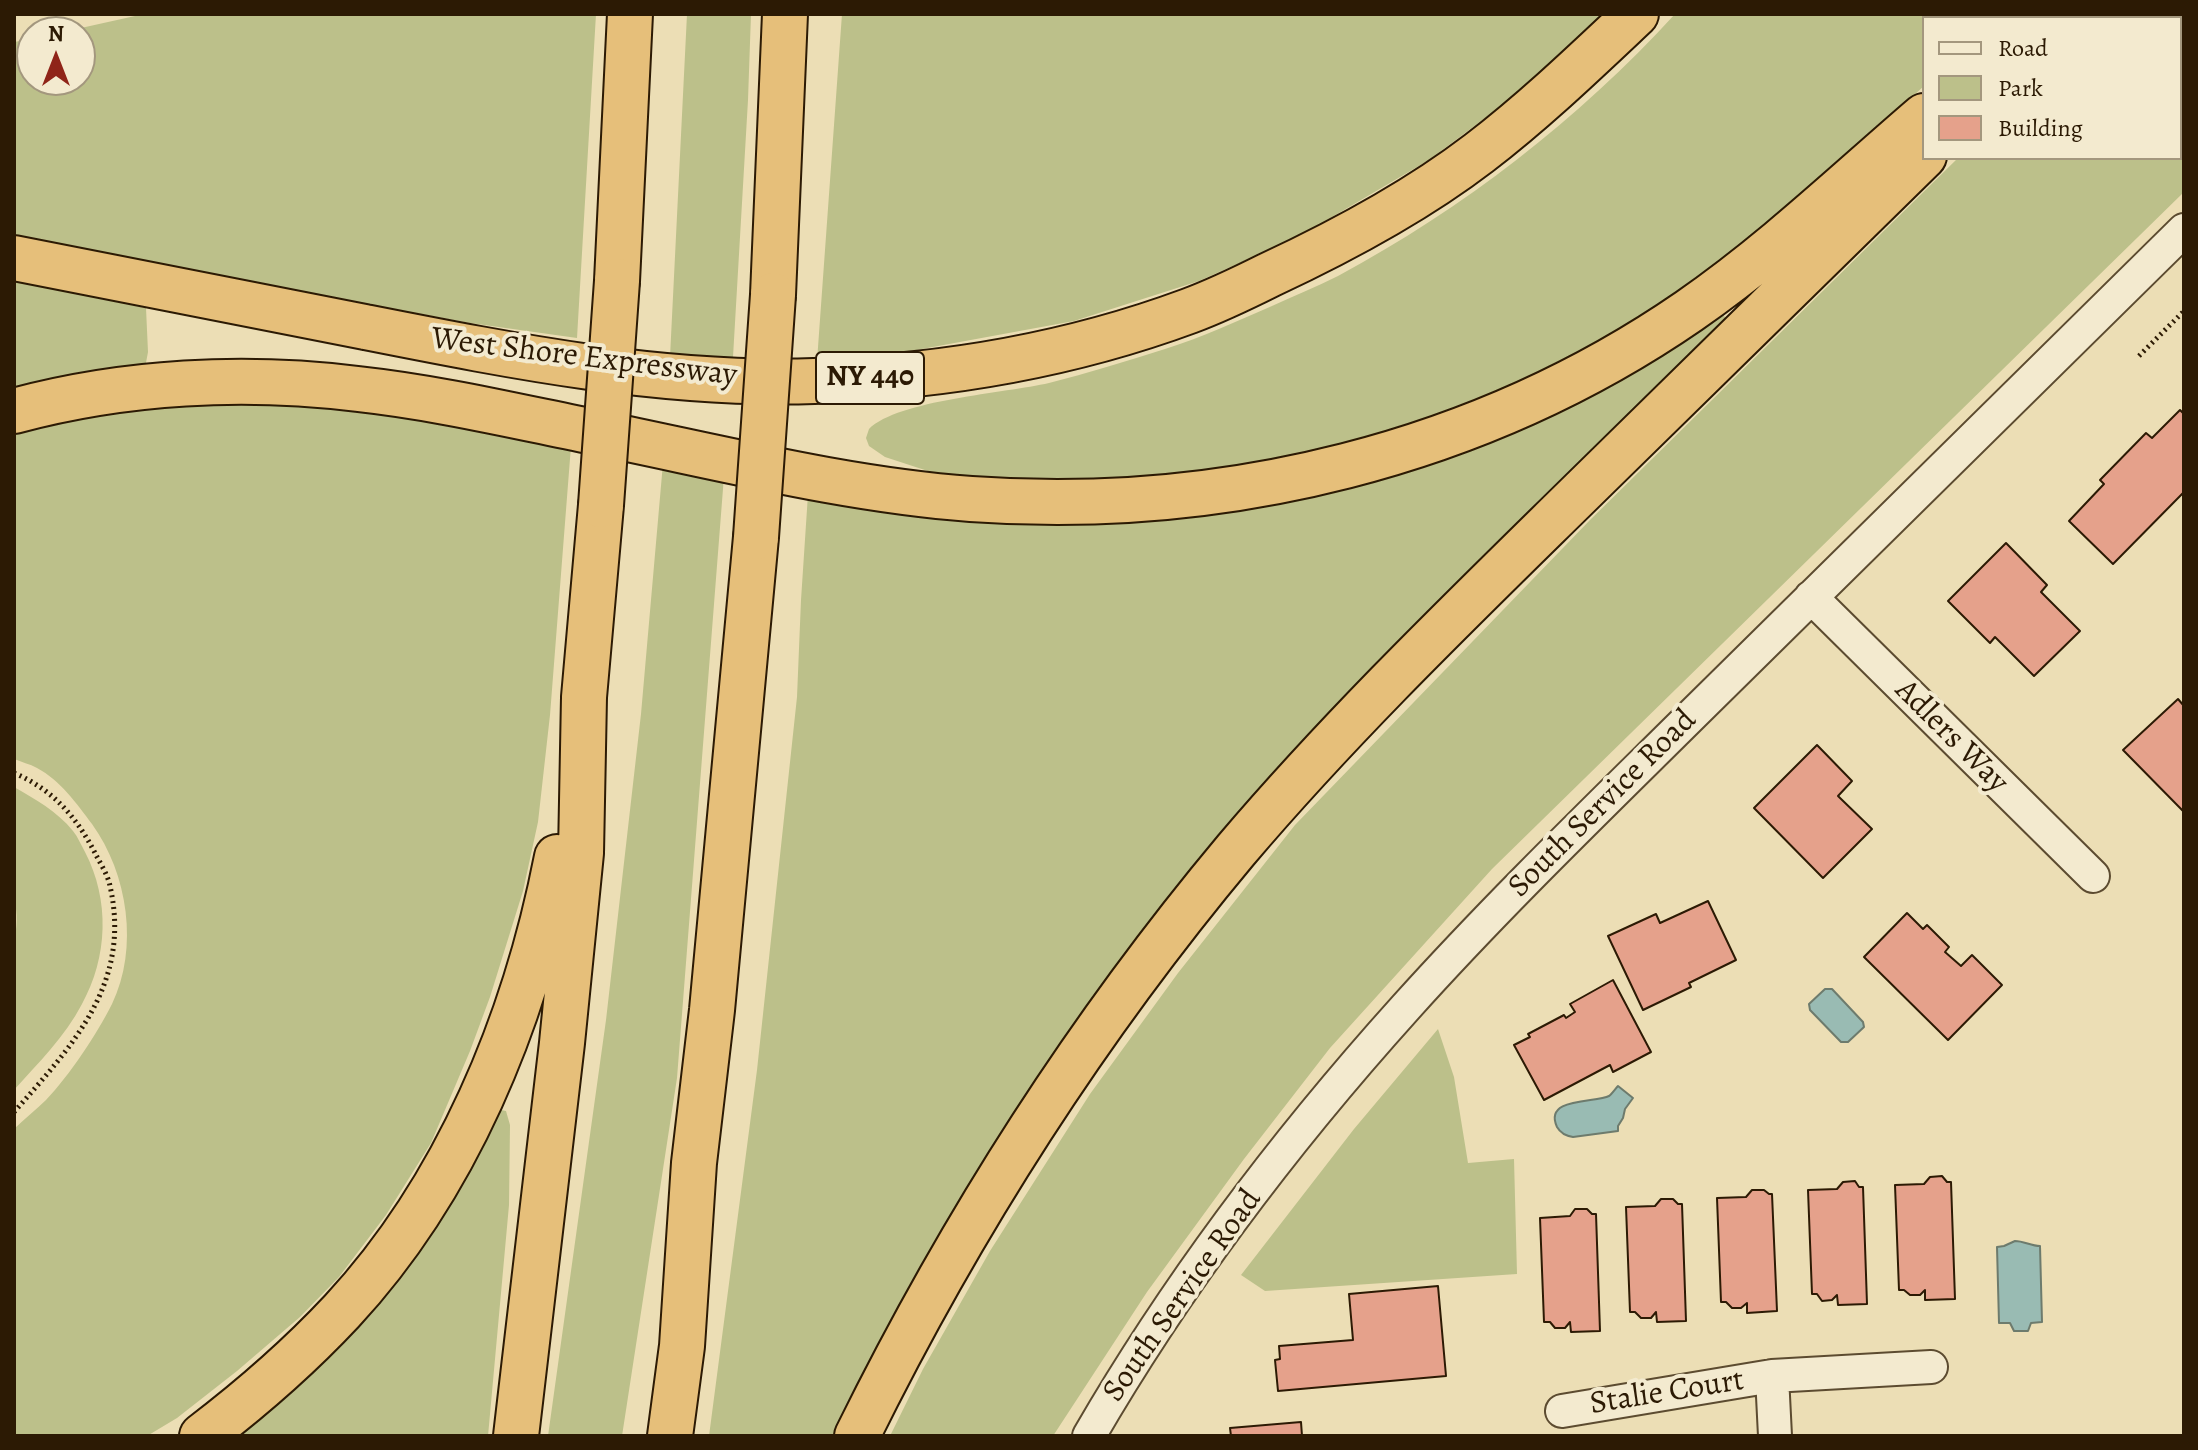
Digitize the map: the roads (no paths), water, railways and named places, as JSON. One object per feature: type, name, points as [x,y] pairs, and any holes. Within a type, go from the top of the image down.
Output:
[{"type":"highway","points":[[516,1436],[581,853],[584,697],[617,281],[630,14]]},
{"type":"highway","points":[[670,1436],[682,1346],[694,1163],[714,995],[756,537],[773,295],[785,14]]},
{"type":"highway","name":"West Shore Expressway","points":[[14,258],[514,355],[672,376],[810,381],[939,371],[1001,362],[1131,331],[1193,310],[1311,256],[1365,227],[1477,155],[1536,106],[1636,14]]},
{"type":"highway","points":[[14,411],[141,387],[196,383],[309,384],[409,396],[815,476],[968,499],[1119,502],[1214,492],[1312,474],[1415,446],[1497,415],[1600,365],[1685,314],[1730,282],[1922,118]]},
{"type":"highway","points":[[857,1436],[918,1318],[1012,1159],[1123,995],[1235,852],[1294,784],[1418,653],[1922,158]]},
{"type":"highway","points":[[202,1436],[285,1367],[344,1309],[403,1234],[453,1154],[497,1058],[542,925],[584,697]]},
{"type":"highway","points":[[643,1436],[656,1344],[694,1163]]},
{"type":"street","name":"South Service Road","points":[[1089,1436],[1156,1328],[1219,1238],[1321,1107],[1405,1008],[1552,854],[2184,230]]},
{"type":"street","name":"Adlers Way","points":[[1811,597],[2093,876]]},
{"type":"street","name":"Stalie Court","points":[[1562,1411],[1772,1376],[1931,1367]]},
{"type":"street","name":"Stalie Court","points":[[1772,1376],[1775,1436]]},
{"type":"water","points":[[1825,989],[1832,989],[1863,1022],[1864,1027],[1848,1042],[1841,1042],[1810,1010],[1809,1004]]},
{"type":"water","points":[[1618,1086],[1633,1098],[1625,1109],[1618,1131],[1573,1137],[1557,1127],[1557,1110],[1573,1103],[1609,1096]]},
{"type":"water","points":[[2015,1241],[2040,1246],[2042,1322],[2031,1323],[2028,1331],[2014,1331],[2010,1323],[1999,1323],[1997,1247]]}]
